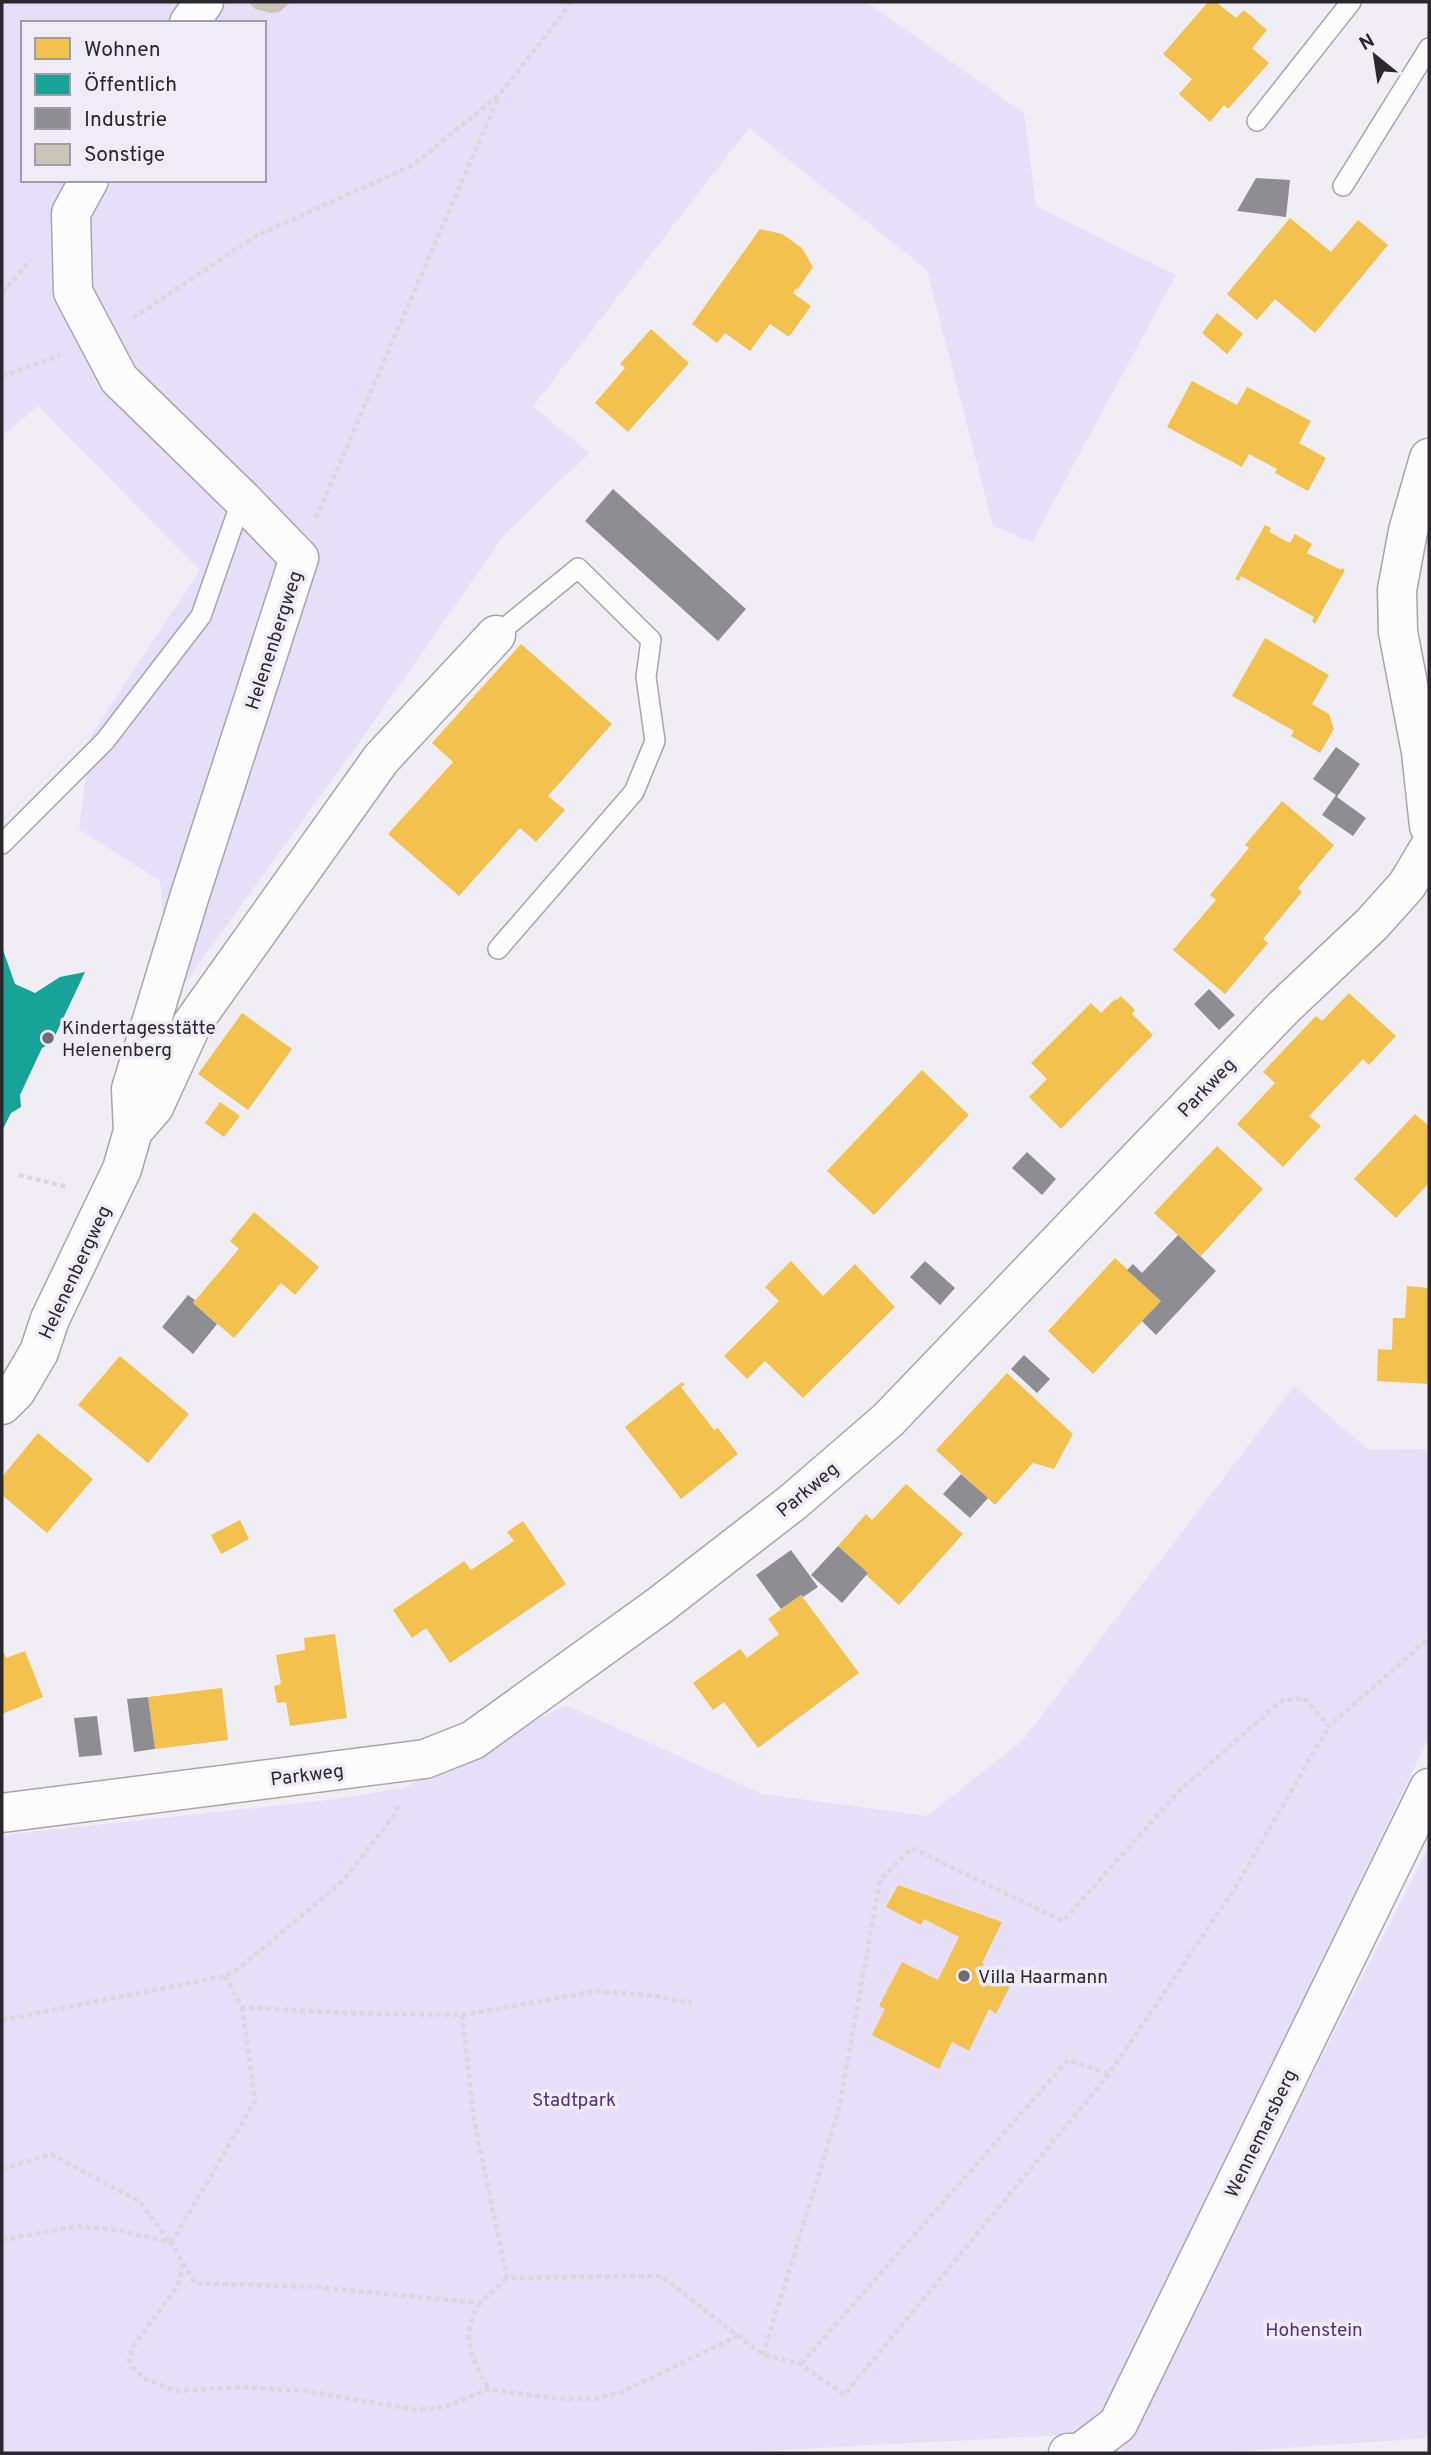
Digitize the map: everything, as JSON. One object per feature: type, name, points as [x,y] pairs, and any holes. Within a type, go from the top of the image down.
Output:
[{"type":"street","points":[[190,21],[204,2]]},
{"type":"street","name":"Helenenbergweg","points":[[2,1405],[16,1391],[38,1352],[50,1319],[122,1168],[133,1131],[131,1089],[189,898],[299,558],[119,379],[74,292],[71,212],[88,182]]},
{"type":"street","points":[[1429,458],[1408,531],[1397,590],[1398,632],[1421,752],[1429,826]]},
{"type":"street","name":"Helenenbergweg","points":[[133,1131],[154,1107],[192,1024],[381,759],[496,635]]},
{"type":"street","name":"Parkweg","points":[[2,1813],[425,1759],[472,1740],[659,1606],[793,1502],[888,1420],[1283,1008],[1371,925],[1407,885],[1429,848]]},
{"type":"street","name":"Wennemarsberg","points":[[1068,2453],[1080,2453],[1118,2424],[1429,1788]]},
{"type":"lane","points":[[1257,121],[1351,2]]},
{"type":"lane","points":[[1343,186],[1429,48]]},
{"type":"lane","points":[[2,844],[105,741],[201,616],[242,499]]},
{"type":"lane","points":[[496,635],[578,568],[651,640],[646,677],[655,741],[634,792],[498,949]]},
{"type":"path","points":[[2,377],[100,340],[256,236],[414,165],[499,95],[572,2]]},
{"type":"path","points":[[299,558],[499,95]]},
{"type":"path","points":[[489,2389],[475,2366],[468,2341],[472,2316],[480,2303],[507,2278],[661,2276],[763,2355],[801,2364],[844,2395],[1109,2074],[1235,1888],[1329,1726],[1429,1638]]},
{"type":"path","points":[[763,2355],[839,2109],[880,1880],[912,1848],[1063,1921],[1180,1790],[1281,1701],[1304,1698],[1329,1726]]},
{"type":"path","points":[[2,2020],[225,1976],[239,1968],[343,1881],[396,1813],[403,1788],[425,1759]]},
{"type":"path","points":[[171,2243],[255,2101],[242,2007],[225,1976]]},
{"type":"path","points":[[242,2007],[343,2013],[463,2015],[597,1991],[654,1996],[692,2003]]},
{"type":"path","points":[[463,2015],[474,2120],[507,2278]]},
{"type":"path","points":[[801,2364],[1068,2060],[1109,2074]]},
{"type":"path","points":[[2,2169],[51,2154],[139,2201],[171,2243],[195,2283],[315,2287],[480,2303]]},
{"type":"path","points":[[2,2241],[78,2226],[122,2231],[171,2243]]},
{"type":"path","points":[[183,2264],[178,2286],[134,2345],[129,2359],[132,2367],[144,2378],[175,2391],[242,2387],[293,2390],[417,2410],[444,2407],[489,2389],[558,2399],[596,2399],[622,2392],[738,2336]]},
{"type":"green space","points":[[2,2],[866,2],[1024,113],[1036,206],[1176,275],[1032,542],[993,526],[927,270],[749,128],[533,406],[589,453],[506,533],[356,747],[171,1002],[160,881],[79,829],[91,736],[200,570],[38,406],[2,436]]},
{"type":"green space","name":"Stadtpark","points":[[1294,1386],[1369,1450],[1429,1449],[1429,1737],[1107,2407],[1090,2425],[1067,2435],[724,2453],[2,2453],[2,1835],[328,1800],[403,1788],[566,1705],[762,1794],[927,1816],[1022,1741]]},
{"type":"green space","name":"Hohenstein","points":[[1429,1846],[1429,2438],[1212,2453],[1120,2453]]},
{"type":"building: Wohnen","points":[[1208,2],[1216,2],[1236,18],[1244,10],[1267,30],[1252,48],[1269,63],[1228,109],[1224,105],[1210,122],[1179,94],[1192,79],[1163,54]]},
{"type":"building: Wohnen","points":[[1290,218],[1331,252],[1358,220],[1388,245],[1315,333],[1275,299],[1257,320],[1227,294]]},
{"type":"building: Wohnen","points":[[760,229],[782,234],[802,248],[813,267],[793,293],[811,306],[789,337],[770,324],[750,351],[725,333],[717,343],[692,324]]},
{"type":"building: Wohnen","points":[[1217,313],[1243,334],[1227,354],[1202,333]]},
{"type":"building: Wohnen","points":[[651,329],[689,363],[628,432],[595,403],[625,368],[620,364]]},
{"type":"building: Wohnen","points":[[1192,381],[1237,405],[1247,387],[1311,421],[1299,443],[1326,458],[1308,491],[1275,473],[1277,469],[1249,454],[1242,467],[1167,427]]},
{"type":"building: Wohnen","points":[[1265,525],[1271,528],[1269,532],[1290,543],[1295,534],[1312,544],[1307,553],[1345,570],[1315,624],[1312,621],[1314,617],[1241,576],[1239,581],[1235,579]]},
{"type":"building: Wohnen","points":[[1265,638],[1329,675],[1312,704],[1329,714],[1334,729],[1320,753],[1291,736],[1294,731],[1232,696]]},
{"type":"building: Wohnen","points":[[521,644],[612,724],[548,796],[565,810],[536,842],[520,828],[459,896],[388,834],[453,762],[432,743]]},
{"type":"building: Wohnen","points":[[1282,801],[1334,845],[1298,888],[1302,892],[1263,939],[1268,943],[1225,994],[1173,950],[1216,900],[1210,895],[1249,848],[1245,845]]},
{"type":"building: Wohnen","points":[[1349,993],[1396,1036],[1369,1065],[1363,1059],[1309,1116],[1321,1126],[1283,1167],[1237,1124],[1275,1083],[1263,1072],[1316,1016],[1322,1021]]},
{"type":"building: Wohnen","points":[[1121,996],[1135,1010],[1132,1014],[1153,1035],[1061,1129],[1029,1097],[1047,1079],[1031,1063],[1091,1003],[1101,1013]]},
{"type":"building: Wohnen","points":[[242,1013],[292,1049],[248,1110],[198,1074]]},
{"type":"building: Wohnen","points":[[922,1070],[969,1115],[874,1215],[827,1171]]},
{"type":"building: Wohnen","points":[[220,1102],[240,1116],[224,1137],[205,1123]]},
{"type":"building: Wohnen","points":[[1415,1114],[1429,1126],[1429,1183],[1396,1218],[1354,1179]]},
{"type":"building: Wohnen","points":[[1217,1146],[1263,1189],[1201,1256],[1154,1213]]},
{"type":"building: Wohnen","points":[[254,1212],[319,1267],[295,1295],[281,1283],[234,1338],[193,1303],[239,1249],[230,1241]]},
{"type":"building: Wohnen","points":[[1115,1258],[1161,1301],[1093,1374],[1048,1331]]},
{"type":"building: Wohnen","points":[[791,1261],[823,1296],[855,1264],[895,1307],[803,1398],[765,1361],[747,1379],[724,1356],[779,1301],[765,1287]]},
{"type":"building: Wohnen","points":[[1407,1286],[1429,1288],[1429,1384],[1377,1381],[1378,1349],[1392,1350],[1393,1318],[1405,1318]]},
{"type":"building: Wohnen","points":[[120,1356],[189,1414],[148,1463],[78,1405]]},
{"type":"building: Wohnen","points":[[1007,1373],[1073,1434],[1054,1469],[1033,1463],[995,1505],[936,1450]]},
{"type":"building: Wohnen","points":[[682,1382],[685,1385],[681,1387],[714,1430],[718,1428],[738,1454],[681,1499],[625,1427]]},
{"type":"building: Wohnen","points":[[38,1433],[93,1479],[47,1533],[2,1495],[2,1477]]},
{"type":"building: Wohnen","points":[[906,1484],[963,1534],[899,1605],[838,1546],[866,1514],[872,1520]]},
{"type":"building: Wohnen","points":[[240,1520],[249,1539],[221,1554],[211,1535]]},
{"type":"building: Wohnen","points":[[523,1521],[566,1584],[450,1663],[426,1628],[412,1638],[393,1610],[464,1561],[471,1570],[514,1541],[507,1532]]},
{"type":"building: Wohnen","points":[[801,1595],[859,1673],[758,1748],[724,1702],[713,1710],[693,1683],[740,1649],[747,1658],[779,1634],[768,1619]]},
{"type":"building: Wohnen","points":[[335,1634],[347,1718],[290,1726],[286,1702],[277,1703],[274,1686],[281,1684],[276,1655],[305,1650],[304,1638]]},
{"type":"building: Wohnen","points":[[25,1651],[43,1697],[2,1714],[2,1654],[4,1653],[6,1658]]},
{"type":"building: Wohnen","points":[[222,1688],[228,1740],[155,1749],[148,1697]]},
{"type":"building: Wohnen","name":"Villa Haarmann","points":[[898,1885],[1002,1922],[980,1972],[1010,1986],[996,2014],[989,2009],[969,2051],[952,2042],[939,2069],[872,2035],[885,2009],[879,2006],[902,1962],[938,1980],[959,1937],[924,1919],[921,1925],[886,1907]]},
{"type":"building: Öffentlich","points":[[2,947],[15,984],[35,993],[60,977],[85,972],[52,1042],[42,1048],[20,1095],[21,1107],[11,1113],[2,1131]]},
{"type":"building: Industrie","points":[[1256,178],[1290,180],[1286,217],[1237,211]]},
{"type":"building: Industrie","points":[[613,489],[746,609],[718,641],[585,521]]},
{"type":"building: Industrie","points":[[1336,747],[1360,764],[1337,797],[1366,818],[1353,836],[1322,815],[1336,795],[1313,779]]},
{"type":"building: Industrie","points":[[1209,989],[1235,1015],[1219,1030],[1194,1004]]},
{"type":"building: Industrie","points":[[1027,1152],[1056,1179],[1042,1195],[1012,1168]]},
{"type":"building: Industrie","points":[[1178,1235],[1216,1271],[1156,1335],[1142,1321],[1161,1301],[1127,1270],[1133,1264],[1142,1273]]},
{"type":"building: Industrie","points":[[925,1261],[955,1288],[940,1305],[910,1277]]},
{"type":"building: Industrie","points":[[188,1295],[195,1300],[193,1303],[217,1324],[193,1354],[162,1327]]},
{"type":"building: Industrie","points":[[1024,1355],[1050,1379],[1037,1393],[1011,1369]]},
{"type":"building: Industrie","points":[[961,1474],[988,1498],[970,1518],[943,1494]]},
{"type":"building: Industrie","points":[[838,1546],[868,1573],[842,1603],[811,1575]]},
{"type":"building: Industrie","points":[[791,1550],[818,1587],[781,1609],[756,1575]]},
{"type":"building: Industrie","points":[[148,1697],[155,1749],[134,1752],[127,1699]]},
{"type":"building: Industrie","points":[[97,1716],[102,1755],[79,1757],[74,1718]]},
{"type":"building: Sonstige","points":[[248,2],[291,2],[279,12],[271,13],[255,9]]},
{"type":"place","name":"Kindertagesstätte Helenenberg","points":[[48,1038]]},
{"type":"place","name":"Villa Haarmann","points":[[964,1976]]}]
